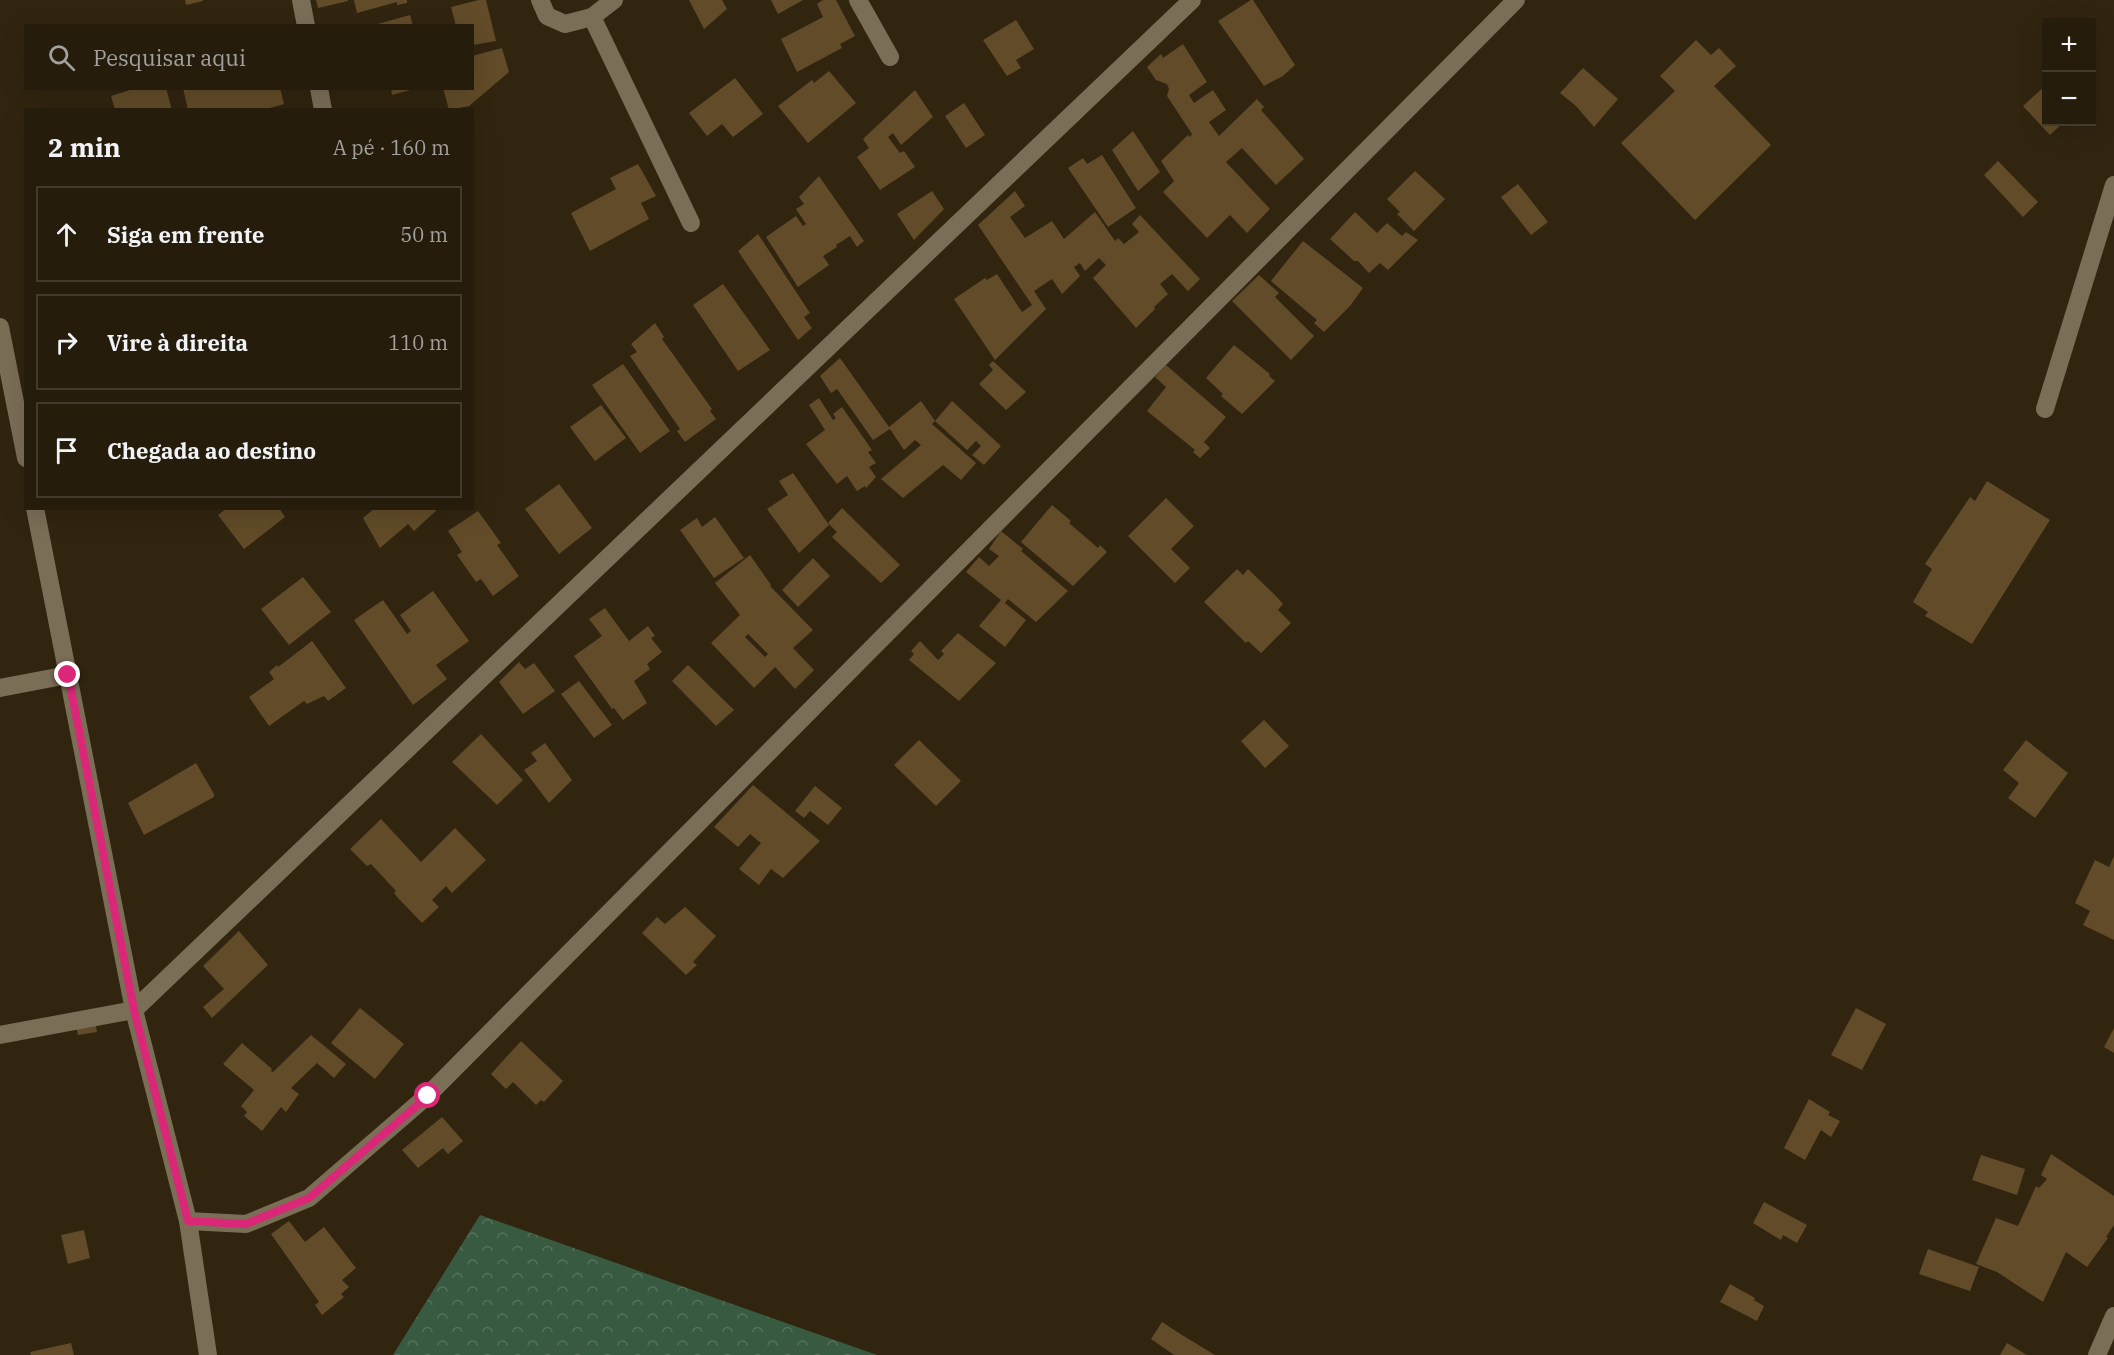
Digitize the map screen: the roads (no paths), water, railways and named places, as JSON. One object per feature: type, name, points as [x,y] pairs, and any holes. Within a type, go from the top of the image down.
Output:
[{"type":"street","points":[[301,0],[306,24]]},
{"type":"street","points":[[540,0],[547,16],[565,24],[592,17],[614,0]]},
{"type":"street","points":[[858,0],[890,57]]},
{"type":"street","points":[[0,1035],[134,1010],[1192,0]]},
{"type":"street","points":[[188,1221],[246,1224],[309,1198],[428,1096],[1516,0]]},
{"type":"street","points":[[592,17],[691,223]]},
{"type":"street","points":[[319,90],[323,108]]},
{"type":"street","points":[[2045,409],[2114,185]]},
{"type":"street","points":[[0,327],[2,350],[24,449]]},
{"type":"street","points":[[36,510],[134,1010],[188,1221],[208,1355]]},
{"type":"street","points":[[0,688],[68,675]]},
{"type":"street","points":[[2097,1355],[2114,1316]]}]
